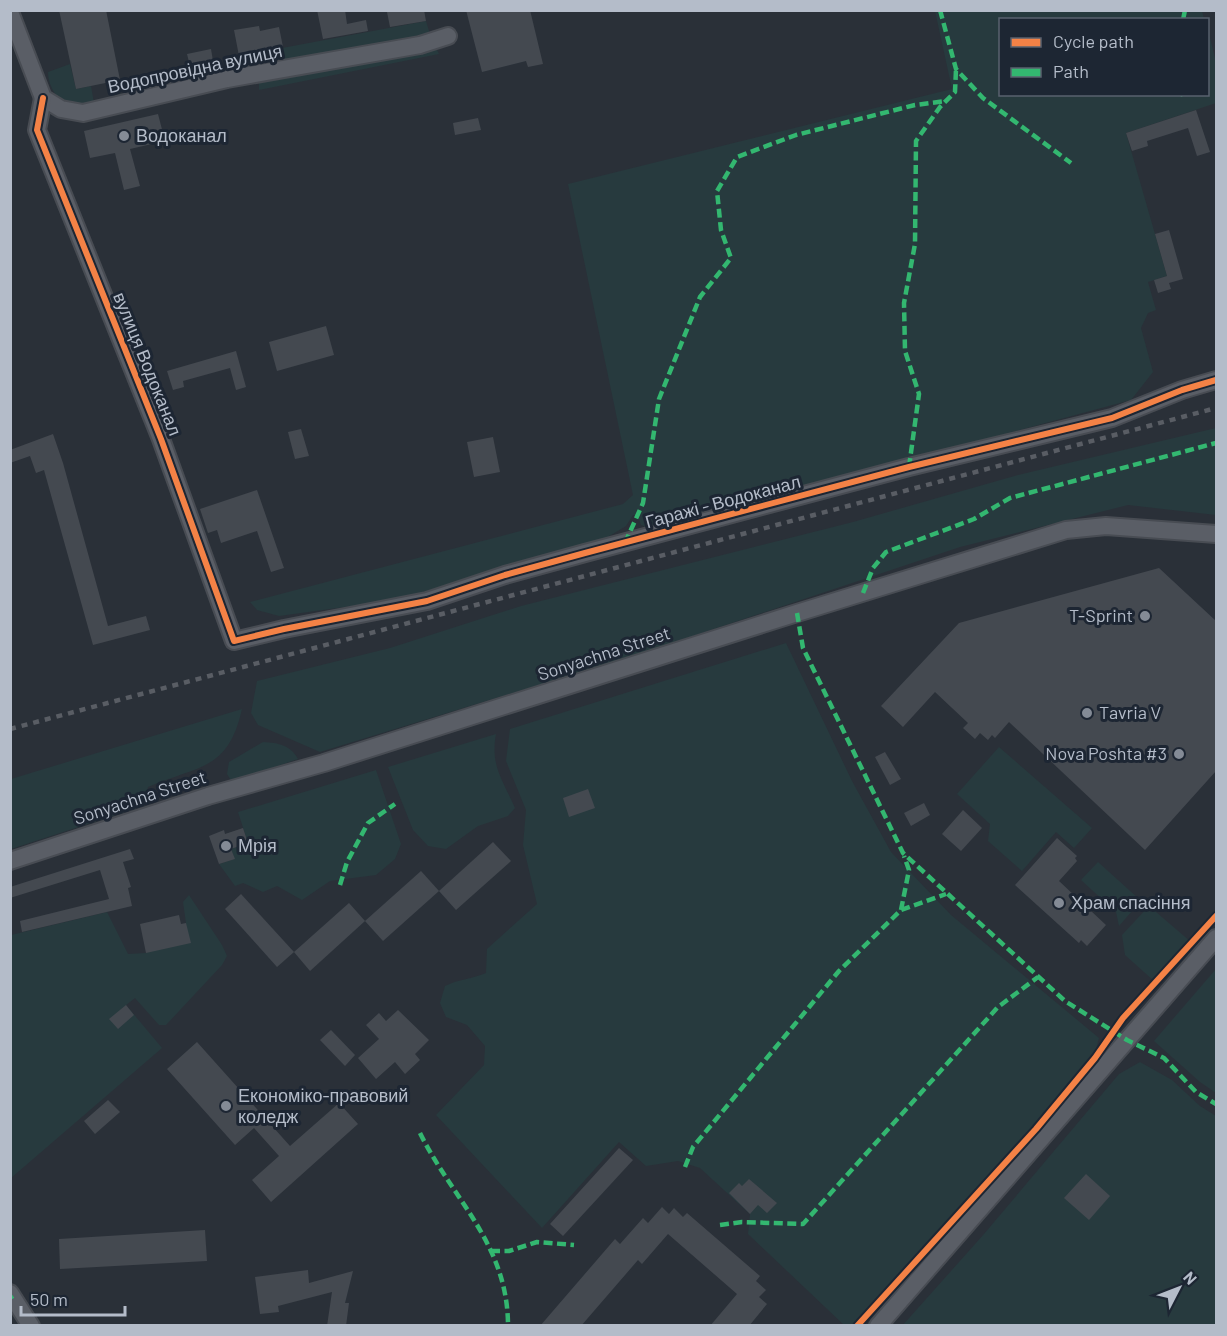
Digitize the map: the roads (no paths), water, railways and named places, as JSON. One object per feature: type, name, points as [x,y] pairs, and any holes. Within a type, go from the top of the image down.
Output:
[{"type":"street","points":[[10,12],[43,98]]},
{"type":"street","name":"Водопровідна вулиця","points":[[43,98],[61,109],[83,113],[227,79],[420,45],[448,36]]},
{"type":"street","name":"вулиця Водоканал","points":[[43,98],[37,130],[161,439],[234,641]]},
{"type":"street","name":"Гаражі - Водоканал","points":[[234,641],[428,601],[505,575],[909,466],[1112,418],[1182,390],[1216,380]]},
{"type":"street","name":"Sonyachna Street","points":[[10,861],[197,799],[324,763],[797,612],[1066,530],[1106,526],[1216,534]]},
{"type":"street","points":[[878,1326],[1216,938]]},
{"type":"street","points":[[10,1293],[31,1326]]},
{"type":"railway","points":[[10,729],[1216,408]]},
{"type":"place","name":"Водоканал","points":[[124,136]]},
{"type":"place","name":"T-Sprint","points":[[1145,616]]},
{"type":"place","name":"Tavria V","points":[[1087,713]]},
{"type":"place","name":"Nova Poshta #3","points":[[1179,754]]},
{"type":"place","name":"Мрія","points":[[226,846]]},
{"type":"place","name":"Храм спасіння","points":[[1059,903]]},
{"type":"place","name":"Економіко-правовий коледж","points":[[226,1106]]}]
